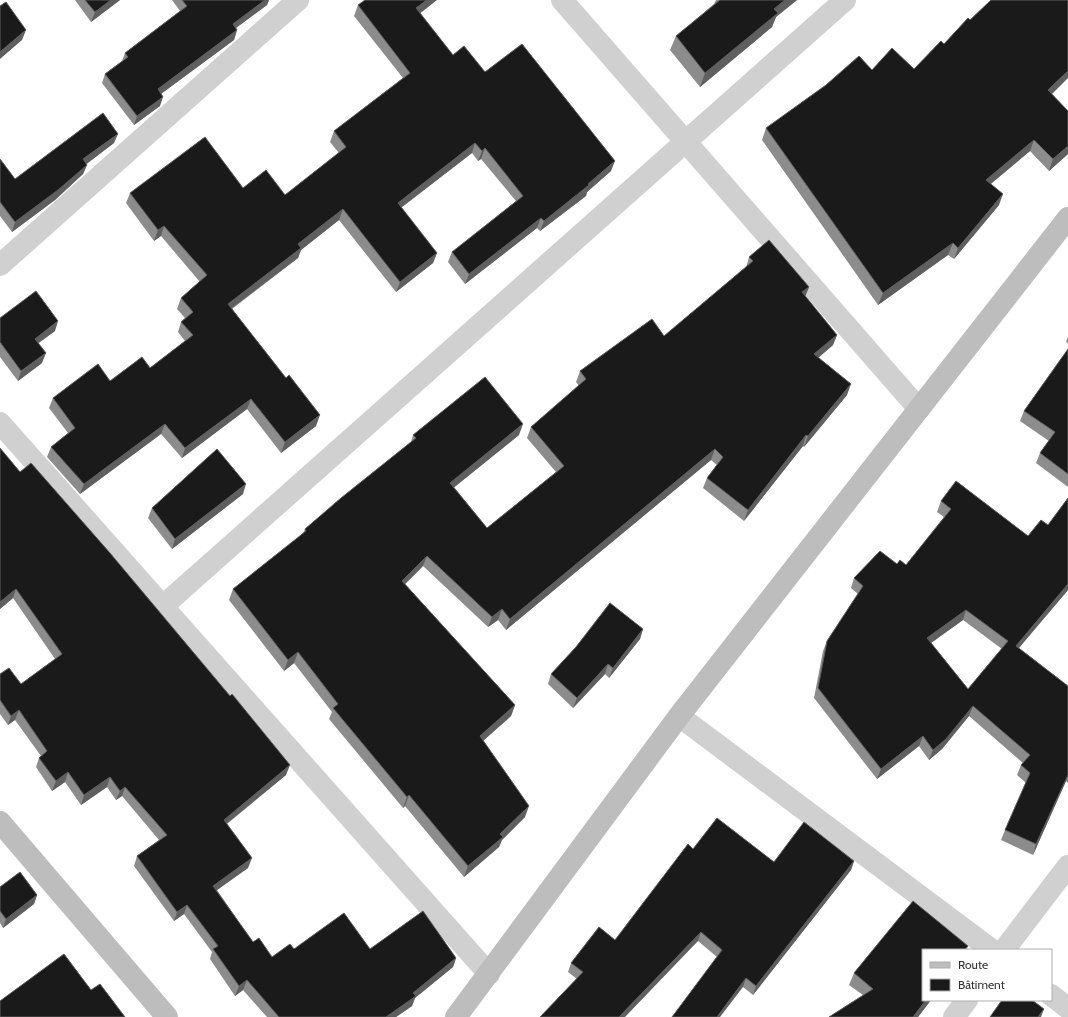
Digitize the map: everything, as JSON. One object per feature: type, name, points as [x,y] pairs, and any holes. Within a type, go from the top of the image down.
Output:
[{"type":"street","points":[[0,265],[298,0]]},
{"type":"street","points":[[562,0],[918,409]]},
{"type":"street","points":[[164,606],[845,0]]},
{"type":"street","points":[[456,1017],[679,716],[1068,218]]},
{"type":"street","points":[[0,423],[489,974]]},
{"type":"street","points":[[679,716],[991,949]]},
{"type":"street","points":[[0,822],[167,1017]]},
{"type":"street","points":[[1005,949],[1068,866]]},
{"type":"street","points":[[1052,996],[1068,1008]]},
{"type":"street","points":[[954,1017],[966,1001]]},
{"type":"building","points":[[85,0],[111,0],[95,12]]},
{"type":"building","points":[[182,0],[265,0],[233,24],[237,30],[158,89],[163,97],[137,116],[105,74],[128,57],[125,53],[187,6]]},
{"type":"building","points":[[365,0],[427,0],[416,8],[453,55],[464,46],[485,72],[522,44],[615,161],[588,184],[589,185],[544,221],[541,218],[469,274],[452,252],[523,196],[485,148],[482,151],[475,143],[398,203],[437,253],[400,282],[343,209],[298,244],[301,248],[228,304],[286,378],[289,375],[320,415],[285,442],[251,399],[185,448],[165,424],[84,484],[51,447],[75,428],[53,398],[98,364],[110,381],[142,357],[150,368],[193,335],[181,322],[193,312],[181,298],[207,275],[164,226],[158,230],[130,193],[205,137],[243,188],[266,170],[285,195],[346,147],[334,131],[410,73],[358,5]]},
{"type":"building","points":[[720,0],[785,0],[774,9],[778,13],[705,73],[676,36]]},
{"type":"building","points":[[991,0],[1068,0],[1068,71],[1048,90],[1068,111],[1068,146],[1053,159],[1034,140],[986,180],[1003,194],[958,248],[953,243],[883,293],[766,128],[826,85],[859,56],[872,70],[892,48],[914,69],[941,41],[944,44],[968,18],[970,20]]},
{"type":"building","points":[[6,2],[26,30],[0,52],[0,6]]},
{"type":"building","points":[[103,113],[118,134],[83,159],[87,165],[58,190],[15,222],[0,202],[0,159],[15,179]]},
{"type":"building","points":[[769,240],[809,287],[802,292],[837,335],[814,354],[851,384],[808,436],[806,435],[748,510],[707,478],[723,457],[715,449],[510,619],[502,609],[492,617],[427,556],[402,581],[515,705],[480,736],[529,806],[500,834],[503,837],[468,866],[409,795],[407,797],[333,708],[338,704],[298,652],[288,660],[233,589],[306,531],[305,529],[341,498],[416,438],[413,435],[485,377],[523,424],[450,483],[487,528],[564,466],[531,427],[586,379],[580,371],[652,319],[664,336],[753,261],[749,257]]},
{"type":"building","points":[[36,291],[58,321],[35,339],[46,353],[21,371],[0,342],[0,318]]},
{"type":"building","points":[[1068,349],[1068,474],[1040,453],[1055,432],[1024,411]]},
{"type":"building","points":[[0,448],[20,472],[31,463],[110,553],[230,696],[232,694],[290,765],[224,820],[252,858],[213,886],[253,942],[259,938],[272,957],[290,944],[294,949],[344,913],[370,949],[423,911],[456,958],[413,993],[416,996],[386,1017],[279,1017],[247,980],[239,986],[213,949],[218,946],[187,905],[177,912],[137,856],[167,835],[125,787],[120,791],[110,777],[84,795],[68,772],[56,781],[39,758],[47,751],[19,710],[11,716],[0,700],[0,674],[9,668],[21,684],[62,654],[16,589],[0,602]]},
{"type":"building","points":[[217,449],[246,484],[175,539],[152,508]]},
{"type":"building","points":[[956,481],[1028,536],[1041,520],[1048,525],[1068,498],[1068,584],[1016,646],[1068,686],[1068,775],[1036,844],[1005,830],[1030,773],[1021,765],[1030,755],[973,706],[946,739],[933,750],[923,736],[881,769],[818,688],[827,641],[863,586],[854,578],[880,551],[897,564],[900,560],[906,565],[951,509],[941,501]],"holes":[[[966,610],[1008,641],[968,689],[927,638]]]},
{"type":"building","points":[[610,603],[643,629],[613,668],[608,664],[577,698],[551,674],[576,647]]},
{"type":"building","points":[[717,818],[774,862],[804,822],[854,861],[756,986],[746,978],[717,1017],[672,1017],[722,950],[701,932],[619,1017],[540,1017],[583,972],[571,963],[599,927],[615,940],[688,844],[693,849]]},
{"type":"building","points":[[20,872],[37,895],[6,919],[0,911],[0,887]]},
{"type":"building","points":[[913,901],[968,946],[966,949],[922,949],[922,1001],[925,1001],[913,1017],[829,1017],[873,989],[854,973]]},
{"type":"building","points":[[64,954],[91,990],[100,984],[125,1017],[0,1017],[0,1001]]},
{"type":"building","points":[[1001,1001],[1033,1001],[1044,1009],[1038,1017],[990,1017]]}]
